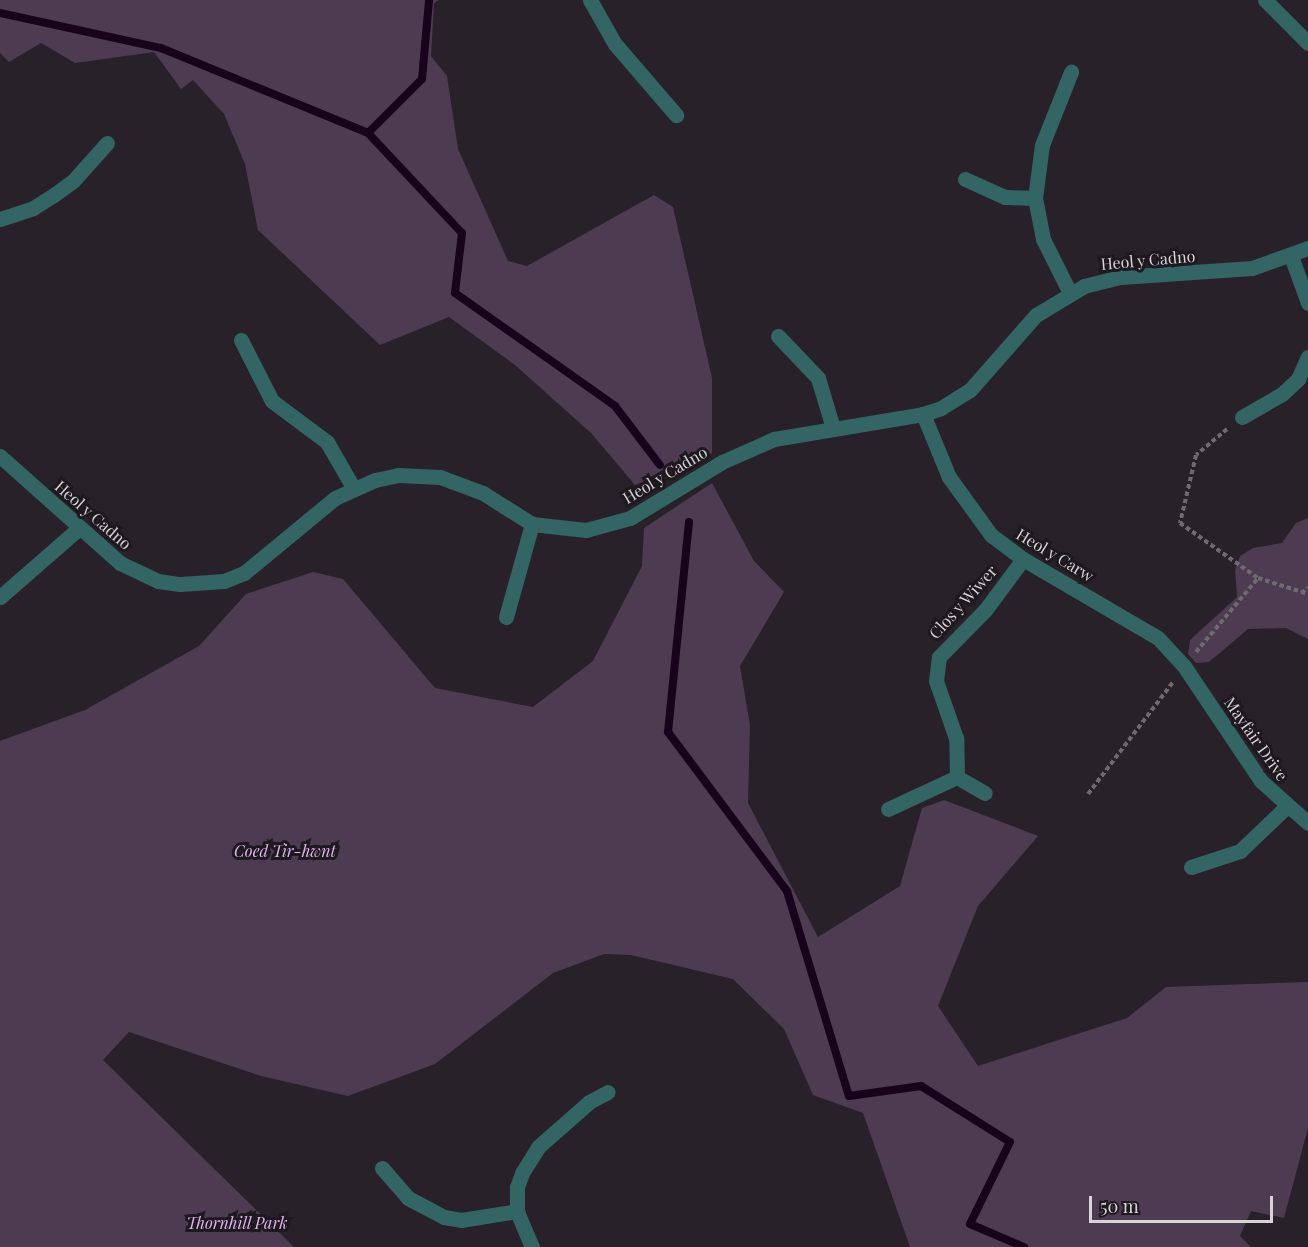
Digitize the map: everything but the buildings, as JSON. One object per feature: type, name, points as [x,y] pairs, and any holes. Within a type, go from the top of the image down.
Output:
[{"type":"street","points":[[590,0],[615,44],[676,115]]},
{"type":"street","points":[[1265,0],[1308,43]]},
{"type":"street","points":[[1070,293],[1042,239],[1035,198],[1042,145],[1071,72]]},
{"type":"street","points":[[0,219],[33,208],[55,194],[73,181],[107,143]]},
{"type":"street","points":[[965,179],[1005,197],[1035,198]]},
{"type":"street","name":"Heol y Cadno","points":[[0,456],[79,528],[138,574],[158,581],[202,584],[244,573],[263,561],[314,513],[354,489],[398,475],[440,477],[483,493],[532,524],[569,529],[608,525],[630,518],[743,452],[774,439],[923,414],[970,390],[1019,331],[1070,293],[1102,280],[1231,271],[1292,256],[1308,248]]},
{"type":"street","points":[[1292,256],[1308,303]]},
{"type":"street","points":[[778,336],[818,378],[833,428]]},
{"type":"street","points":[[242,340],[272,401],[327,442],[354,489]]},
{"type":"street","points":[[1242,417],[1282,394],[1298,379],[1308,357]]},
{"type":"street","name":"Heol y Carw","points":[[923,414],[937,453],[963,501],[991,535],[1023,559],[1140,624],[1184,666]]},
{"type":"street","points":[[506,616],[532,524]]},
{"type":"street","points":[[0,597],[79,528]]},
{"type":"street","name":"Clos y Wiwer","points":[[957,777],[956,738],[936,681],[939,657],[986,609],[1023,559]]},
{"type":"street","name":"Mayfair Drive","points":[[1184,666],[1250,767],[1286,807],[1308,823]]},
{"type":"street","points":[[888,809],[957,777],[985,793]]},
{"type":"street","points":[[1191,867],[1240,851],[1286,807]]},
{"type":"street","points":[[532,1247],[517,1212],[517,1187],[538,1147],[589,1102],[608,1092]]},
{"type":"street","points":[[382,1168],[408,1198],[444,1217],[461,1220],[517,1212]]},
{"type":"path","points":[[1242,417],[1196,455],[1180,523],[1258,578],[1308,594]]},
{"type":"path","points":[[1088,794],[1184,666],[1258,578]]},
{"type":"path","points":[[1300,593],[1308,588]]},
{"type":"green space","points":[[0,0],[439,0],[434,3],[431,56],[447,76],[458,149],[508,261],[527,266],[654,195],[673,207],[712,378],[712,453],[635,485],[591,433],[515,365],[449,317],[380,345],[258,230],[245,164],[224,114],[193,80],[181,89],[154,52],[75,63],[41,43],[9,62],[0,53]]},
{"type":"green space","name":"Coed Tir-hwnt","points":[[712,483],[754,561],[784,592],[740,666],[750,725],[748,803],[818,937],[900,886],[922,808],[944,800],[1038,836],[978,906],[938,1006],[978,1066],[1127,1018],[1166,987],[1308,982],[1308,1128],[1284,1218],[1251,1211],[1240,1236],[1251,1247],[910,1247],[863,1113],[813,1095],[784,1029],[733,979],[631,955],[604,954],[553,973],[435,1064],[348,1096],[261,1076],[129,1032],[103,1060],[294,1247],[0,1247],[0,741],[85,710],[199,646],[246,594],[313,572],[343,579],[435,688],[533,707],[593,661],[642,566],[644,528]]},
{"type":"green space","points":[[1308,518],[1308,639],[1286,628],[1248,629],[1209,662],[1196,663],[1188,654],[1190,640],[1237,597],[1235,570],[1240,556],[1253,548],[1282,543],[1296,523]]},
{"type":"waterway","points":[[368,133],[422,79],[429,0]]},
{"type":"waterway","points":[[0,13],[161,48],[368,133],[462,233],[455,293],[615,406],[660,465]]},
{"type":"waterway","points":[[689,522],[668,732],[787,891],[849,1096],[921,1086],[1010,1142],[970,1224],[1024,1247]]},
{"type":"park label","name":"Thornhill Park","points":[[237,1223]]}]
